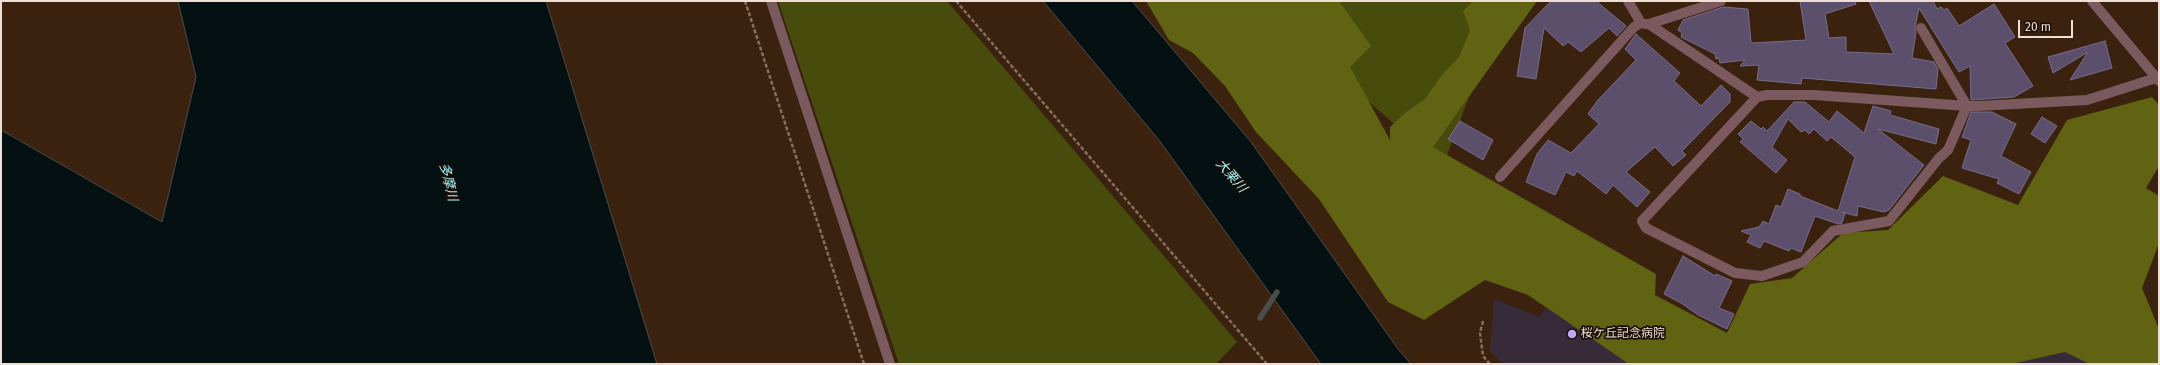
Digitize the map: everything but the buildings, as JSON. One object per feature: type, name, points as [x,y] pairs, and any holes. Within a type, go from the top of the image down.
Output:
[{"type":"street","points":[[771,1],[890,364]]},
{"type":"street","points":[[1628,1],[1645,24],[1757,97]]},
{"type":"street","points":[[1500,177],[1634,27],[1721,1]]},
{"type":"street","points":[[1967,106],[1948,150],[1939,158],[1889,222],[1833,231],[1803,262],[1762,276],[1735,273],[1646,228],[1642,221],[1757,97],[1767,95],[1814,94],[1967,106],[2087,100],[2158,79],[2092,1]]},
{"type":"street","points":[[1921,28],[1967,106]]},
{"type":"path","points":[[745,1],[864,364]]},
{"type":"path","points":[[956,1],[1267,364]]},
{"type":"path","points":[[1483,321],[1480,333],[1483,356],[1490,364]]},
{"type":"shaded area","points":[[778,1],[947,1],[1237,342],[1216,364],[899,364]]},
{"type":"shaded area","points":[[1146,1],[1339,1],[1371,46],[1350,67],[1390,140],[1390,127],[1406,112],[1425,99],[1441,76],[1459,57],[1470,30],[1463,11],[1473,1],[1537,1],[1433,147],[1656,274],[1655,295],[1727,333],[1750,284],[1792,278],[1843,233],[1888,230],[1943,176],[2018,205],[2067,120],[2152,97],[2159,105],[2159,166],[2146,188],[2159,196],[2159,243],[2142,288],[2159,329],[2159,364],[2090,364],[2065,352],[2011,364],[1629,364],[1528,295],[1485,280],[1424,320],[1388,302],[1319,199],[1256,132],[1225,86],[1193,53],[1169,40]]},
{"type":"shaded area","points":[[1252,1],[1505,1],[1443,166]]},
{"type":"shaded area","name":"桜ケ丘記念病院","points":[[1557,288],[1714,364],[1503,364],[1490,351],[1494,299],[1540,317]]},
{"type":"shaded area","points":[[2099,344],[2159,355],[2159,364],[1919,364]]},
{"type":"water","name":"多摩川","points":[[178,1],[546,1],[657,364],[1,364],[1,130],[162,222],[196,77]]},
{"type":"water","name":"大栗川","points":[[1043,1],[1132,1],[1251,142],[1398,349],[1411,364],[1321,364],[1159,140]]},
{"type":"waterway","points":[[1260,318],[1277,292]]},
{"type":"place","name":"桜ケ丘記念病院","points":[[1572,334]]}]
